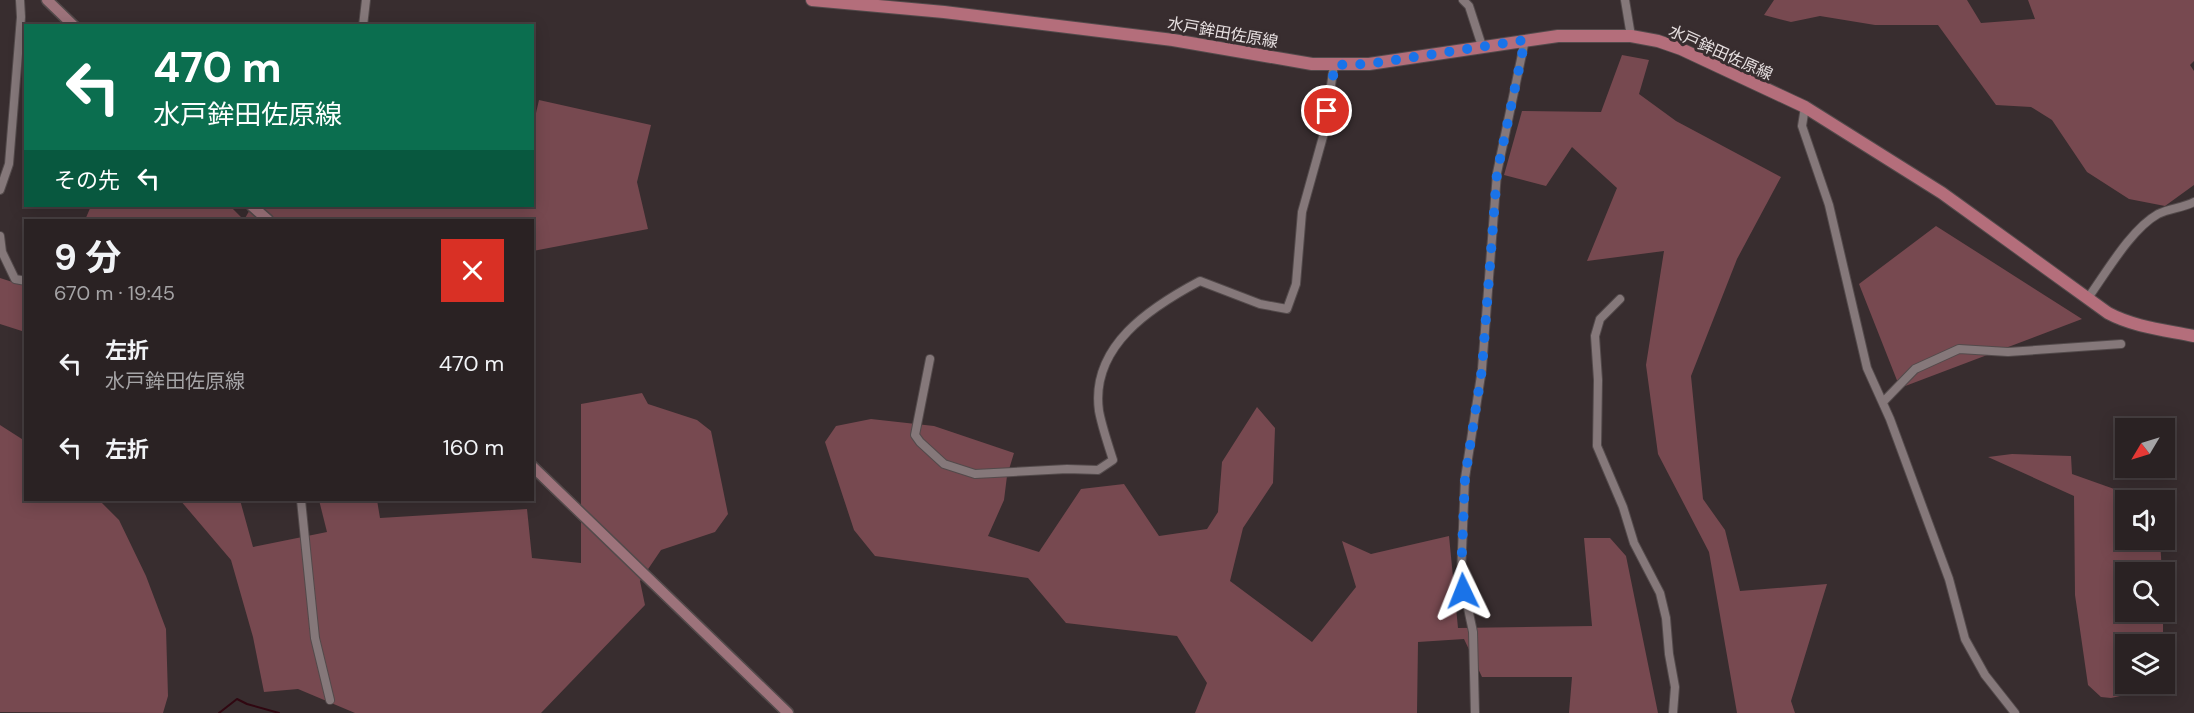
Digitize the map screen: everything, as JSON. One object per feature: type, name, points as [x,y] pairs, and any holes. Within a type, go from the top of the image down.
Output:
[{"type":"main road","name":"水戸鉾田佐原線","points":[[812,0],[944,12],[1173,40],[1312,64],[1369,64],[1558,36],[1631,36],[1658,41],[1681,49],[1805,107],[1942,193],[2121,320],[2194,336]]},
{"type":"street","points":[[0,190],[9,164],[21,16],[20,0]]},
{"type":"street","points":[[47,0],[72,24]]},
{"type":"street","points":[[363,24],[366,0]]},
{"type":"street","points":[[1463,0],[1468,6],[1482,46]]},
{"type":"street","points":[[1625,0],[1631,36]]},
{"type":"street","points":[[1474,713],[1473,632],[1461,575],[1465,478],[1482,369],[1497,173],[1525,40]]},
{"type":"street","points":[[930,359],[915,435],[944,464],[975,474],[1067,469],[1098,470],[1113,460],[1099,410],[1100,377],[1115,345],[1127,331],[1157,305],[1200,281],[1260,304],[1287,309],[1296,284],[1302,212],[1324,133],[1335,65]]},
{"type":"street","points":[[1805,107],[1802,126],[1829,205],[1867,368],[1883,402],[1949,579],[1965,639],[1985,675],[2015,713]]},
{"type":"street","points":[[2088,298],[2131,239],[2148,222],[2160,213],[2184,207],[2194,201]]},
{"type":"street","points":[[253,207],[267,219]]},
{"type":"street","points":[[0,236],[2,252],[15,279],[24,281]]},
{"type":"street","points":[[1620,299],[1600,319],[1595,336],[1598,380],[1597,446],[1623,507],[1634,543],[1660,592],[1666,618],[1675,687],[1673,713]]},
{"type":"street","points":[[1883,402],[1915,369],[1959,349],[2008,352],[2121,344]]},
{"type":"street","points":[[534,468],[788,713]]},
{"type":"street","points":[[301,501],[315,638],[330,700]]},
{"type":"shaded area","points":[[1774,0],[1967,0],[1981,23],[2035,19],[2028,0],[2194,0],[2194,61],[2190,65],[2194,71],[2194,185],[2165,206],[2129,199],[2087,172],[2052,120],[2031,107],[1996,105],[1938,25],[1875,25],[1820,16],[1791,22],[1764,15]]},
{"type":"shaded area","points":[[1622,55],[1649,60],[1639,94],[1676,121],[1781,177],[1737,259],[1691,376],[1703,499],[1725,530],[1740,591],[1827,584],[1791,701],[1795,713],[1737,713],[1709,552],[1658,454],[1646,365],[1664,251],[1587,261],[1617,188],[1572,147],[1546,186],[1504,175],[1522,111],[1601,112]]},
{"type":"shaded area","points":[[539,100],[651,125],[637,182],[648,229],[534,251],[534,219],[245,219],[251,207],[534,207],[534,122]]},
{"type":"shaded area","points":[[91,207],[231,207],[243,219],[85,219]]},
{"type":"shaded area","points":[[1936,226],[2082,319],[1900,388],[1859,284]]},
{"type":"shaded area","points":[[0,278],[24,286],[24,332],[0,324]]},
{"type":"shaded area","points":[[642,393],[648,404],[697,420],[711,431],[728,514],[715,532],[661,550],[640,581],[645,605],[541,713],[355,713],[298,689],[264,692],[253,637],[231,560],[181,501],[240,501],[253,547],[327,532],[319,501],[377,501],[380,518],[527,509],[532,558],[581,563],[581,404]]},
{"type":"shaded area","points":[[1257,407],[1275,428],[1273,483],[1243,528],[1230,581],[1312,642],[1356,587],[1342,541],[1371,554],[1449,536],[1458,628],[1592,626],[1584,538],[1610,538],[1626,556],[1658,713],[1569,713],[1572,677],[1482,677],[1464,639],[1418,642],[1417,713],[1195,713],[1207,683],[1177,636],[1066,623],[1028,578],[875,556],[854,530],[825,442],[836,426],[871,419],[934,426],[1014,453],[1007,476],[1004,500],[988,536],[1039,552],[1081,489],[1124,484],[1159,536],[1207,529],[1218,512],[1222,462]]},
{"type":"shaded area","points":[[0,425],[24,440],[24,501],[100,501],[119,520],[146,576],[166,629],[168,696],[163,713],[0,712]]},
{"type":"shaded area","points":[[2012,454],[2071,456],[2072,474],[2117,490],[2115,490],[2115,550],[2161,550],[2161,562],[2115,562],[2115,622],[2163,622],[2163,634],[2115,634],[2115,694],[2129,694],[2111,698],[2101,697],[2088,685],[2075,595],[2074,496],[1988,457]]},
{"type":"waterway","points":[[219,713],[237,699],[279,713]]},
{"type":"route","points":[[1327,111],[1335,65],[1369,64],[1525,40],[1497,173],[1482,369],[1465,478],[1461,575],[1463,591]]}]
